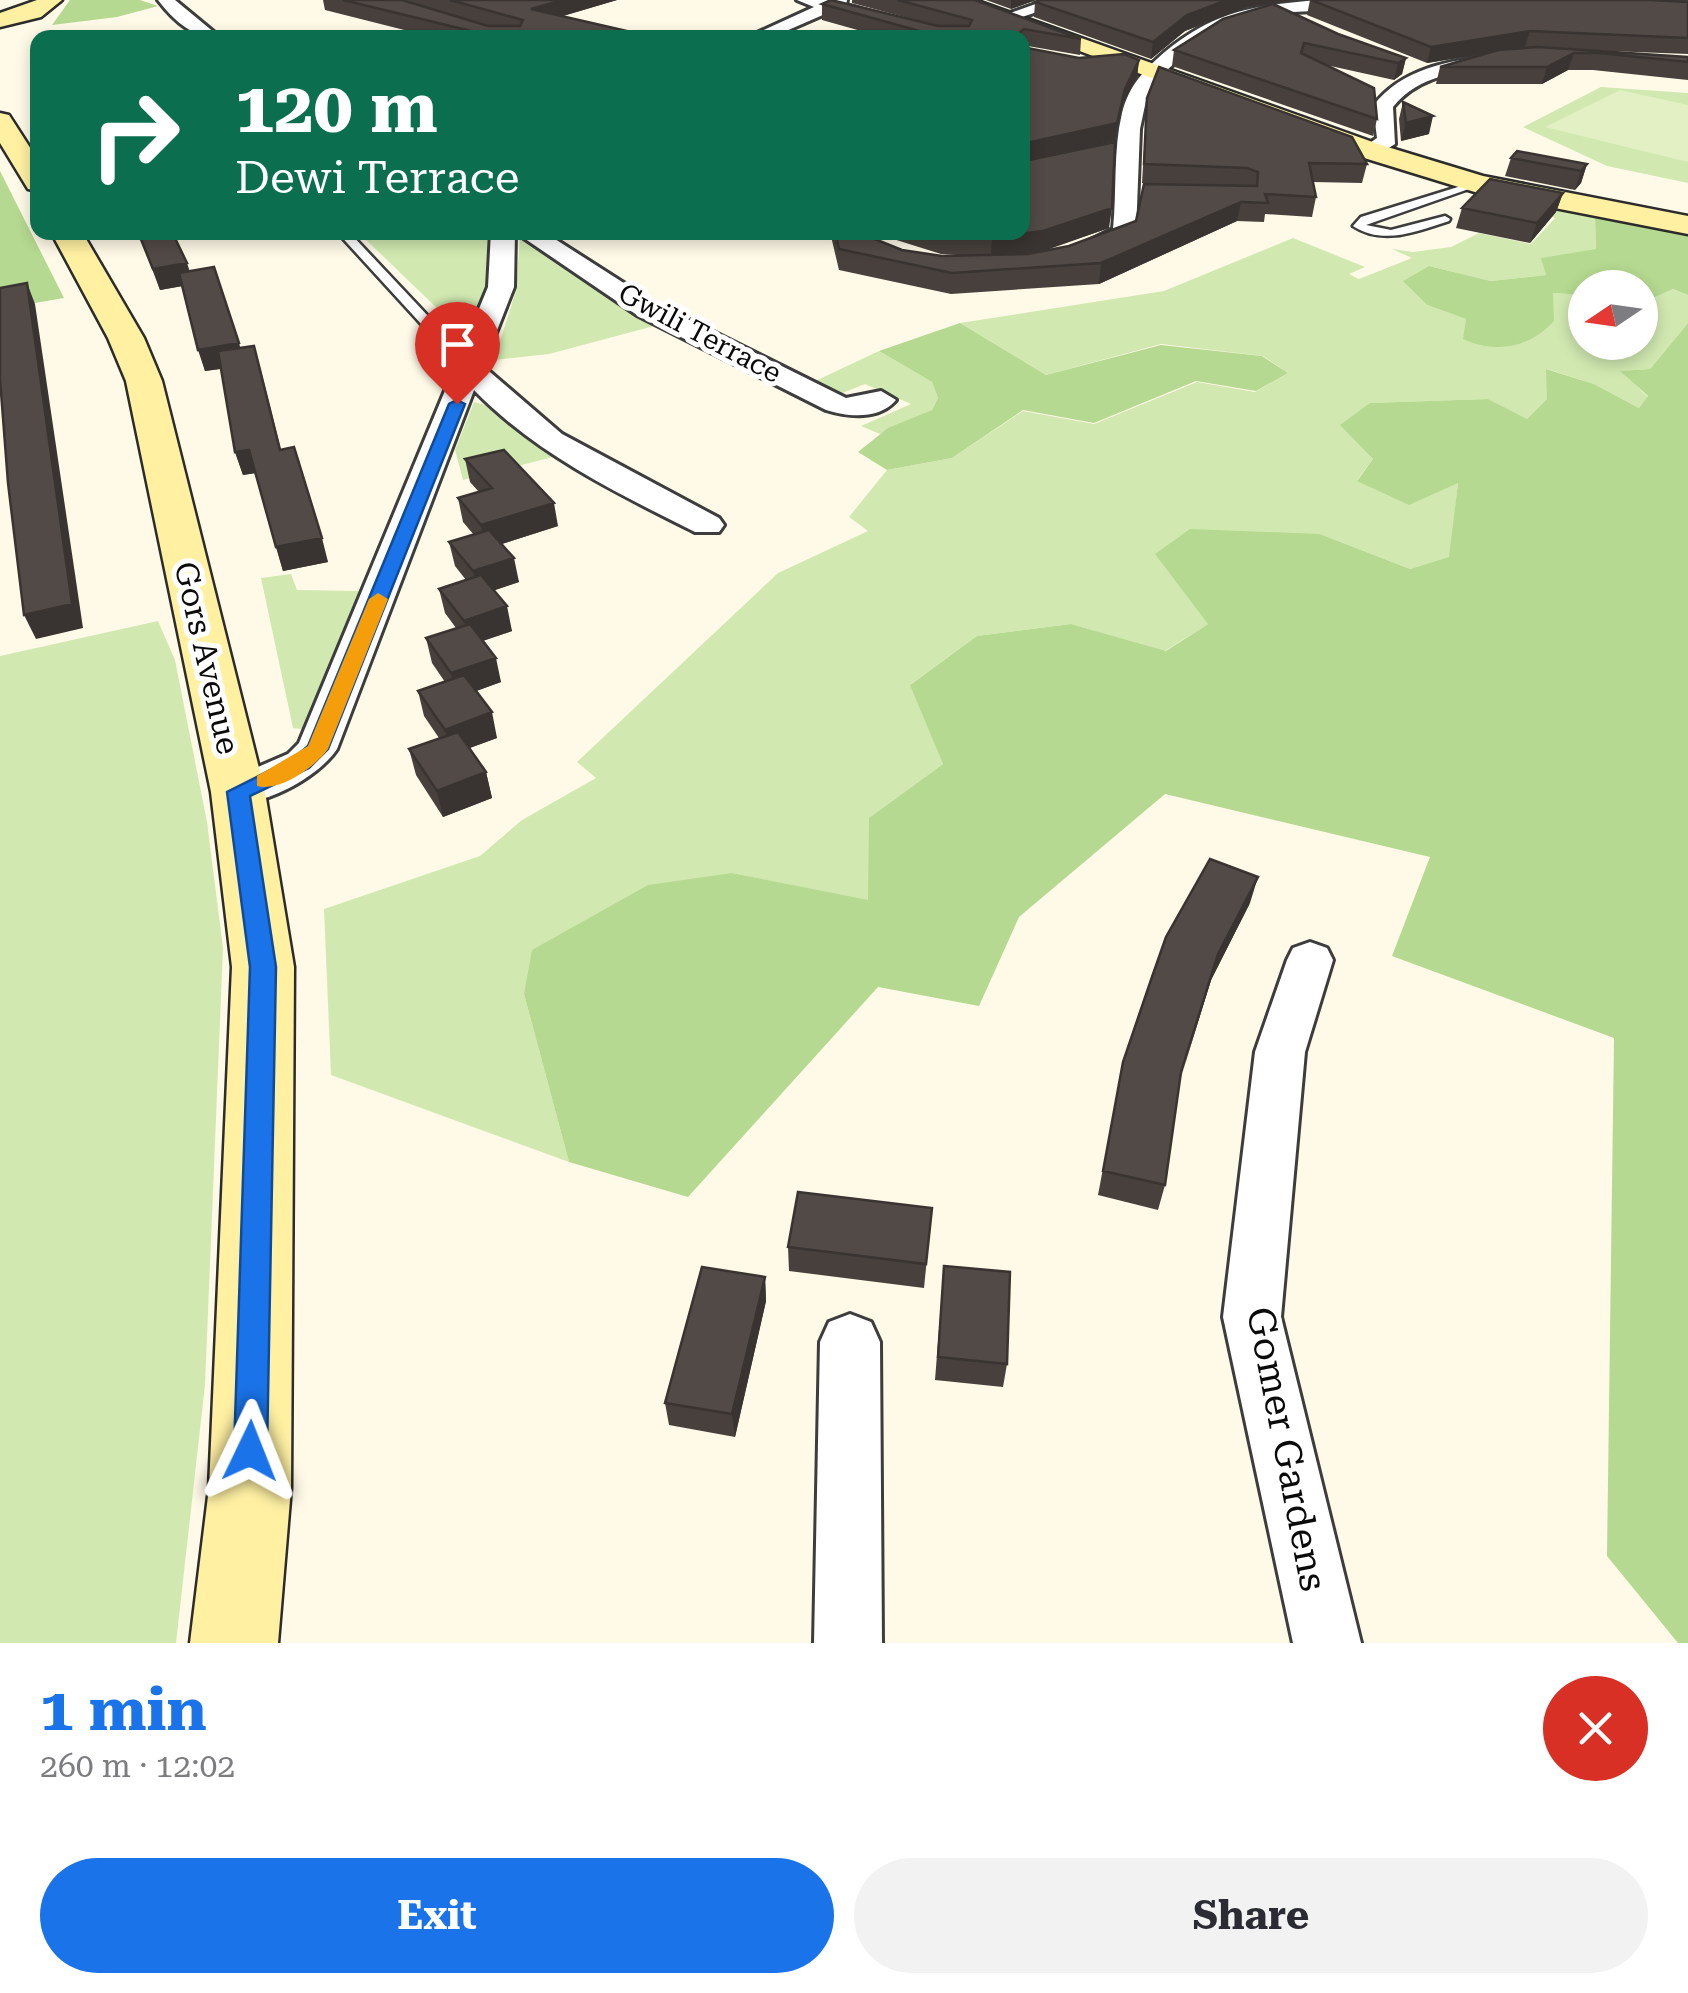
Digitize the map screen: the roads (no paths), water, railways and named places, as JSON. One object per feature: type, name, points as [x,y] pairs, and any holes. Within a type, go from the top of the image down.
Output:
[{"type":"street","points":[[0,20],[33,12],[50,0]]},
{"type":"street","points":[[166,0],[178,16],[197,30]]},
{"type":"street","points":[[806,0],[837,2],[933,30]]},
{"type":"street","points":[[955,0],[1371,151],[1478,184],[1688,224]]},
{"type":"street","points":[[1004,18],[1065,0]]},
{"type":"street","points":[[1063,258],[1108,244],[1124,233],[1139,193],[1119,149],[1137,95],[1151,72],[1208,27],[1271,6],[1452,0]]},
{"type":"street","points":[[772,30],[837,2]]},
{"type":"street","points":[[1271,6],[1309,29]]},
{"type":"street","points":[[1371,151],[1388,140],[1383,106],[1390,95],[1428,74],[1515,57]]},
{"type":"street","points":[[1077,66],[1121,62]]},
{"type":"street","points":[[1405,67],[1428,74]]},
{"type":"street","points":[[0,121],[30,170]]},
{"type":"street","name":"Gors Avenue","points":[[71,240],[126,338],[144,381],[238,792],[263,967],[250,1488],[234,1643]]},
{"type":"street","points":[[238,792],[302,763],[317,749],[502,287],[503,240]]},
{"type":"street","name":"Gwili Terrace","points":[[540,240],[646,308],[836,404],[852,409],[881,400]]},
{"type":"street","points":[[470,370],[538,433],[608,478],[707,525]]},
{"type":"street","name":"Gomer Gardens","points":[[1310,960],[1280,1052],[1252,1317],[1327,1643]]},
{"type":"street","points":[[848,1643],[850,1342]]},
{"type":"lane","points":[[1445,219],[1392,234],[1373,234],[1359,226],[1365,220],[1478,184]]},
{"type":"lane","points":[[349,240],[470,370]]}]
